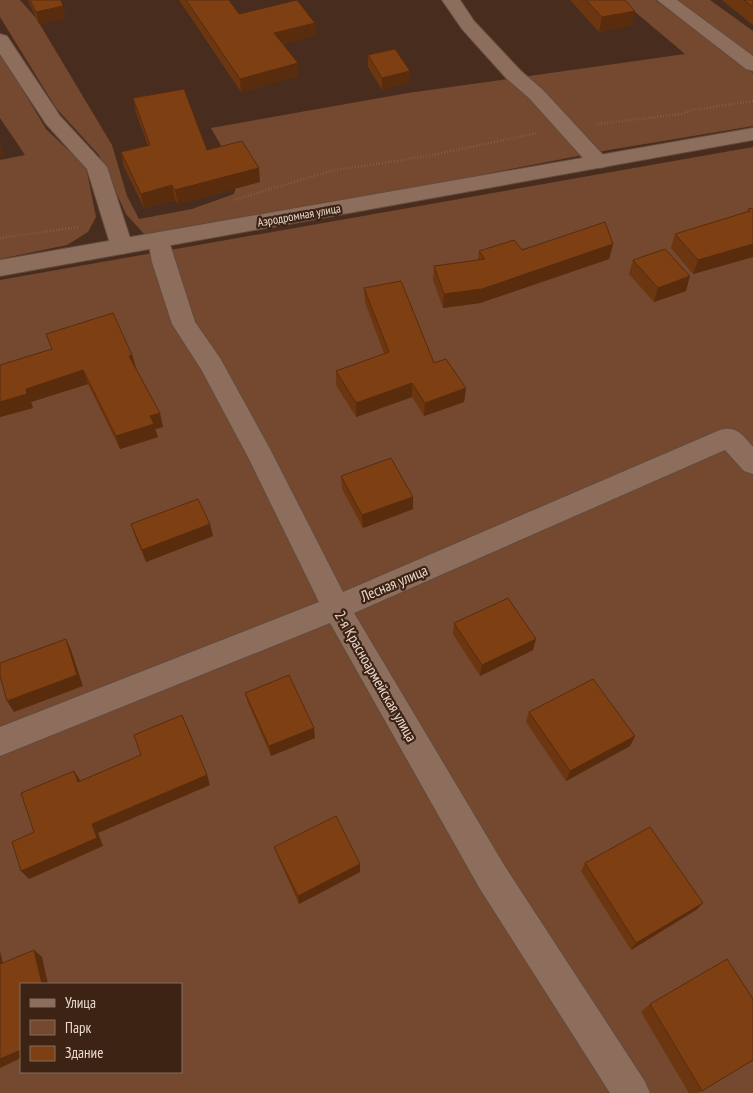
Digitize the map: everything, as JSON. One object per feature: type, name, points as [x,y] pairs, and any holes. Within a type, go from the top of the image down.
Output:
[{"type":"street","points":[[451,0],[468,25],[514,75],[536,94],[598,162]]},
{"type":"street","points":[[666,0],[753,65]]},
{"type":"street","points":[[0,40],[54,120],[97,168],[119,237]]},
{"type":"street","name":"Аэродромная улица","points":[[0,268],[119,237],[159,240],[753,134]]},
{"type":"street","name":"2-я Красноармейская улица","points":[[159,240],[163,262],[184,324],[211,364],[261,456],[336,608],[492,877],[631,1093]]},
{"type":"street","name":"Лесная улица","points":[[0,742],[336,608],[729,437],[753,464]]},
{"type":"path","points":[[231,201],[294,180],[331,171],[433,155],[566,128],[681,114],[753,101]]},
{"type":"path","points":[[0,238],[72,227],[119,237]]},
{"type":"green space","points":[[0,0],[20,0],[36,18],[112,145],[127,196],[139,219],[192,209],[234,194],[239,177],[211,128],[408,93],[685,54],[621,0],[655,0],[753,73],[753,126],[609,150],[444,182],[144,234],[126,214],[99,155],[56,108],[0,17]]},
{"type":"green space","points":[[676,0],[710,0],[753,31],[753,58]]},
{"type":"green space","points":[[0,52],[46,129],[86,167],[96,217],[88,232],[67,245],[0,259],[0,160],[25,155],[0,118]]},
{"type":"green space","points":[[753,147],[753,1093],[0,1093],[0,280]]},
{"type":"building","points":[[30,0],[61,0],[63,6],[36,12]]},
{"type":"building","points":[[186,0],[229,0],[239,14],[297,0],[315,23],[274,33],[298,63],[240,79]]},
{"type":"building","points":[[586,0],[625,0],[635,11],[602,17]]},
{"type":"building","points":[[744,0],[753,0],[753,7]]},
{"type":"building","points":[[395,49],[410,71],[382,78],[368,55]]},
{"type":"building","points":[[184,89],[207,150],[242,141],[259,168],[175,190],[172,185],[141,194],[121,152],[150,145],[133,98]]},
{"type":"building","points":[[753,208],[753,244],[698,260],[675,234],[750,211],[748,209]]},
{"type":"building","points":[[605,222],[613,244],[482,289],[444,294],[434,266],[485,259],[479,251],[514,240],[522,250]]},
{"type":"building","points":[[665,249],[690,276],[658,288],[633,260]]},
{"type":"building","points":[[401,281],[434,363],[446,359],[466,388],[425,403],[412,383],[356,403],[336,371],[389,352],[364,288]]},
{"type":"building","points":[[113,313],[132,355],[129,356],[160,413],[150,416],[154,424],[116,436],[83,370],[26,389],[27,394],[0,402],[0,365],[52,349],[46,334]]},
{"type":"building","points":[[391,458],[413,497],[362,515],[341,476]]},
{"type":"building","points":[[198,499],[210,524],[142,550],[131,524]]},
{"type":"building","points":[[508,598],[536,639],[482,665],[454,623]]},
{"type":"building","points":[[66,639],[77,675],[7,701],[0,676],[0,663]]},
{"type":"building","points":[[289,675],[314,728],[269,746],[245,693]]},
{"type":"building","points":[[593,679],[635,736],[570,771],[529,712]]},
{"type":"building","points":[[182,715],[207,775],[92,824],[97,838],[21,871],[12,842],[34,832],[21,793],[74,771],[78,782],[141,755],[134,735]]},
{"type":"building","points":[[336,816],[360,864],[298,896],[274,847]]},
{"type":"building","points":[[650,827],[703,903],[636,943],[585,863]]},
{"type":"building","points":[[34,950],[42,983],[20,983],[20,1050],[0,1059],[0,964]]},
{"type":"building","points":[[727,959],[753,999],[753,1060],[702,1091],[650,1004]]}]
